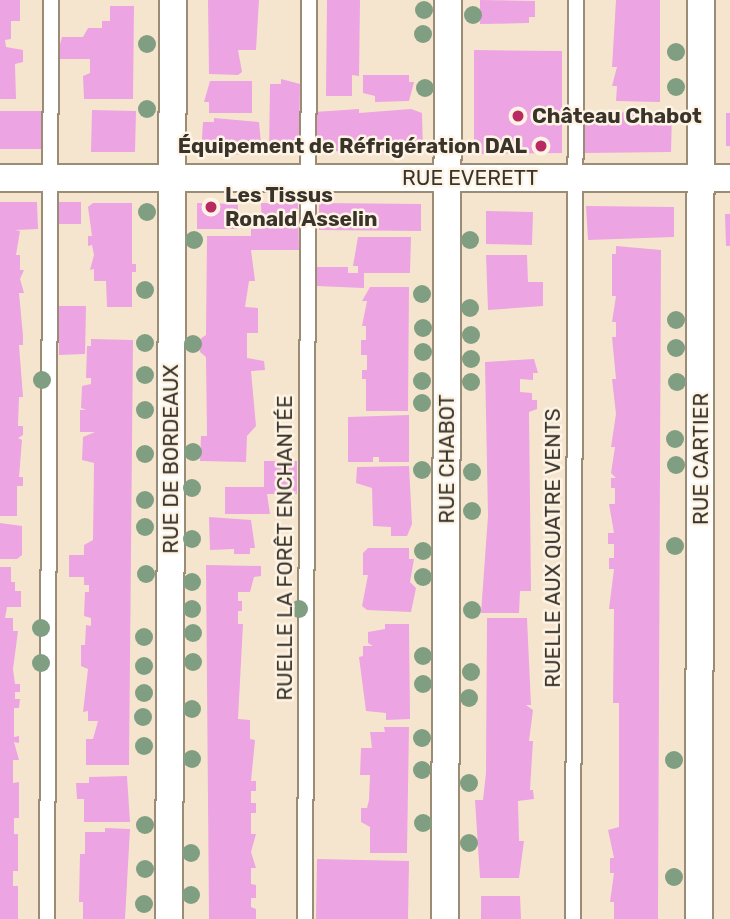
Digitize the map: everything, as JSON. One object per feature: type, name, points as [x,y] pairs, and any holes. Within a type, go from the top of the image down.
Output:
[{"type":"street","name":"RUE DE BORDEAUX","points":[[169,919],[173,0]]},
{"type":"street","name":"RUE CHABOT","points":[[445,919],[448,0]]},
{"type":"street","name":"RUE CARTIER","points":[[699,919],[701,0]]},
{"type":"street","name":"RUE EVERETT","points":[[0,178],[173,175],[730,178]]},
{"type":"lane","points":[[47,919],[51,0]]},
{"type":"lane","name":"RUELLE LA FORÊT ENCHANTÉE","points":[[304,919],[309,0]]},
{"type":"lane","name":"RUELLE AUX QUATRE VENTS","points":[[573,919],[576,0]]},
{"type":"building","points":[[0,0],[20,0],[20,21],[11,21],[11,39],[5,40],[6,47],[23,50],[23,62],[15,64],[16,99],[0,99]]},
{"type":"building","points":[[208,0],[259,0],[256,50],[238,50],[242,72],[238,75],[209,74]]},
{"type":"building","points":[[327,0],[360,0],[359,76],[352,75],[352,96],[326,96]]},
{"type":"building","points":[[480,0],[535,1],[535,17],[529,17],[529,23],[480,24]]},
{"type":"building","points":[[616,0],[660,0],[660,102],[616,101],[617,86],[612,86],[617,67],[612,67]]},
{"type":"building","points":[[110,6],[134,6],[133,99],[84,99],[83,76],[90,73],[90,59],[59,59],[62,37],[83,37],[88,28],[102,28],[102,21],[110,21]]},
{"type":"building","name":"Château Chabot","points":[[474,50],[562,51],[562,153],[474,154]]},
{"type":"building","points":[[363,75],[409,75],[409,82],[414,82],[409,101],[375,102],[375,96],[363,93]]},
{"type":"building","points":[[281,79],[300,84],[299,154],[269,154],[270,84],[281,84]]},
{"type":"building","points":[[210,81],[252,81],[252,113],[209,113],[209,102],[204,102]]},
{"type":"building","points":[[359,109],[359,113],[411,109],[422,113],[423,152],[315,151],[314,112]]},
{"type":"building","points":[[92,110],[136,111],[135,152],[91,152]]},
{"type":"building","points":[[0,111],[41,111],[42,149],[0,149]]},
{"type":"building","points":[[672,112],[671,152],[585,153],[585,113]]},
{"type":"building","points":[[726,113],[730,113],[730,146],[726,146]]},
{"type":"building","points":[[214,118],[259,122],[262,154],[201,155],[203,122],[214,122]]},
{"type":"building","points":[[0,202],[37,202],[38,229],[15,230],[20,231],[16,255],[20,255],[20,270],[24,270],[20,279],[24,293],[19,293],[23,336],[23,345],[19,345],[23,397],[19,397],[18,426],[23,426],[23,435],[18,438],[22,440],[19,477],[23,477],[23,486],[17,486],[17,516],[0,516]]},
{"type":"building","points":[[58,202],[81,202],[81,224],[58,224]]},
{"type":"building","points":[[93,203],[132,203],[132,264],[136,264],[136,272],[132,272],[132,307],[107,307],[106,281],[94,281],[94,269],[90,270],[94,255],[92,245],[88,246],[88,236],[92,236],[88,207]]},
{"type":"building","points":[[197,203],[238,204],[238,229],[197,229]]},
{"type":"building","points":[[261,203],[298,203],[299,250],[251,250],[255,281],[249,281],[245,307],[258,308],[258,333],[247,333],[247,358],[264,361],[265,370],[251,371],[256,426],[247,436],[246,462],[200,461],[201,436],[207,436],[206,357],[200,352],[200,339],[206,335],[207,236],[251,236],[251,229],[262,229]]},
{"type":"building","points":[[319,203],[421,204],[421,231],[319,230]]},
{"type":"building","points":[[586,206],[674,207],[674,237],[588,240]]},
{"type":"building","points":[[486,211],[533,212],[532,245],[486,244]]},
{"type":"building","points":[[725,214],[730,214],[730,246],[726,246]]},
{"type":"building","points":[[358,237],[411,237],[410,273],[364,273],[364,288],[316,286],[315,267],[348,267],[348,273],[358,273],[358,266],[353,266]]},
{"type":"building","points":[[616,246],[661,250],[658,919],[614,919],[614,902],[610,902],[614,873],[610,873],[610,858],[614,858],[608,830],[619,827],[619,703],[613,703],[614,609],[609,609],[614,569],[609,569],[609,558],[614,558],[614,544],[608,544],[608,533],[614,533],[609,504],[615,504],[615,488],[611,488],[611,478],[616,478],[611,473],[615,447],[611,447],[616,414],[612,379],[616,379],[612,337],[616,337],[616,322],[612,322],[616,296],[612,296],[612,254],[616,254]]},
{"type":"building","points":[[486,255],[527,255],[528,282],[543,282],[543,306],[488,310]]},
{"type":"building","points":[[370,287],[409,287],[408,411],[366,411],[366,379],[362,379],[362,370],[367,370],[367,355],[361,355],[361,340],[366,340],[366,326],[362,326],[367,301],[362,301]]},
{"type":"building","points":[[59,306],[86,306],[85,354],[59,355]]},
{"type":"building","points":[[91,339],[133,340],[129,765],[86,765],[86,739],[93,739],[98,721],[88,721],[88,711],[83,712],[88,669],[81,666],[81,645],[85,645],[86,625],[91,626],[91,618],[84,616],[85,592],[89,592],[89,585],[84,585],[84,577],[69,577],[69,555],[84,555],[84,545],[93,540],[94,463],[82,460],[83,437],[95,432],[80,432],[80,410],[86,410],[81,408],[82,386],[91,384],[91,378],[86,378],[87,346],[91,346]]},
{"type":"building","points":[[534,359],[538,373],[533,373],[533,380],[520,379],[520,392],[532,393],[532,400],[537,400],[537,409],[529,412],[531,591],[520,591],[519,613],[481,613],[488,516],[485,362]]},
{"type":"building","points":[[409,415],[409,462],[379,462],[379,457],[373,457],[373,462],[348,462],[348,417]]},
{"type":"building","points":[[264,461],[297,461],[297,494],[267,494],[270,514],[225,514],[225,487],[264,487]]},
{"type":"building","points":[[409,466],[412,524],[407,536],[391,536],[391,527],[373,526],[372,488],[356,483],[357,467]]},
{"type":"building","points":[[209,517],[251,520],[255,548],[250,548],[250,554],[234,554],[234,549],[210,550]]},
{"type":"building","points":[[0,523],[22,526],[22,555],[17,559],[0,559]]},
{"type":"building","points":[[368,548],[409,548],[409,559],[414,559],[410,582],[416,588],[411,612],[367,610],[362,606],[368,575],[363,575],[363,553]]},
{"type":"building","points":[[206,565],[261,566],[261,576],[254,577],[250,592],[238,592],[242,611],[238,611],[238,624],[243,624],[238,719],[250,720],[250,739],[255,740],[251,781],[256,781],[256,791],[251,791],[251,803],[256,803],[256,813],[251,813],[251,834],[256,834],[251,852],[256,868],[251,868],[251,884],[256,885],[256,898],[251,898],[251,907],[256,909],[256,919],[209,919]]},
{"type":"building","points":[[0,567],[11,567],[11,582],[15,582],[15,591],[21,591],[21,607],[7,607],[5,618],[13,618],[13,631],[18,631],[13,669],[15,684],[20,684],[20,692],[15,692],[15,699],[20,699],[19,708],[14,708],[14,737],[19,736],[19,743],[14,742],[19,760],[13,760],[13,783],[19,782],[19,818],[14,818],[14,834],[18,834],[18,871],[13,871],[13,886],[18,886],[18,919],[0,919]]},
{"type":"building","points":[[487,618],[527,618],[531,705],[526,705],[533,710],[529,741],[533,741],[530,790],[533,790],[534,799],[518,801],[519,841],[524,841],[519,878],[480,878],[475,800],[483,800],[486,773]]},
{"type":"building","points":[[385,624],[409,624],[410,719],[386,720],[386,713],[366,711],[359,657],[363,656],[363,646],[373,646],[368,643],[368,632],[385,629]]},
{"type":"building","points":[[384,727],[409,727],[407,853],[370,853],[370,827],[361,822],[361,808],[367,808],[369,800],[370,775],[360,775],[361,748],[372,748],[370,732],[385,732]]},
{"type":"building","points":[[127,776],[130,822],[84,822],[84,799],[77,799],[76,783],[89,783],[89,777]]},
{"type":"building","points":[[105,828],[130,829],[125,919],[83,919],[83,902],[79,902],[80,854],[85,854],[85,832],[105,832]]},
{"type":"building","points":[[317,859],[409,861],[408,919],[316,919]]},
{"type":"building","points":[[481,896],[520,896],[521,919],[481,919]]},
{"type":"place","name":"Château Chabot","points":[[518,116]]},
{"type":"place","name":"Équipement de Réfrigération DAL","points":[[541,146]]},
{"type":"place","name":"Les Tissus Ronald Asselin","points":[[211,207]]}]
